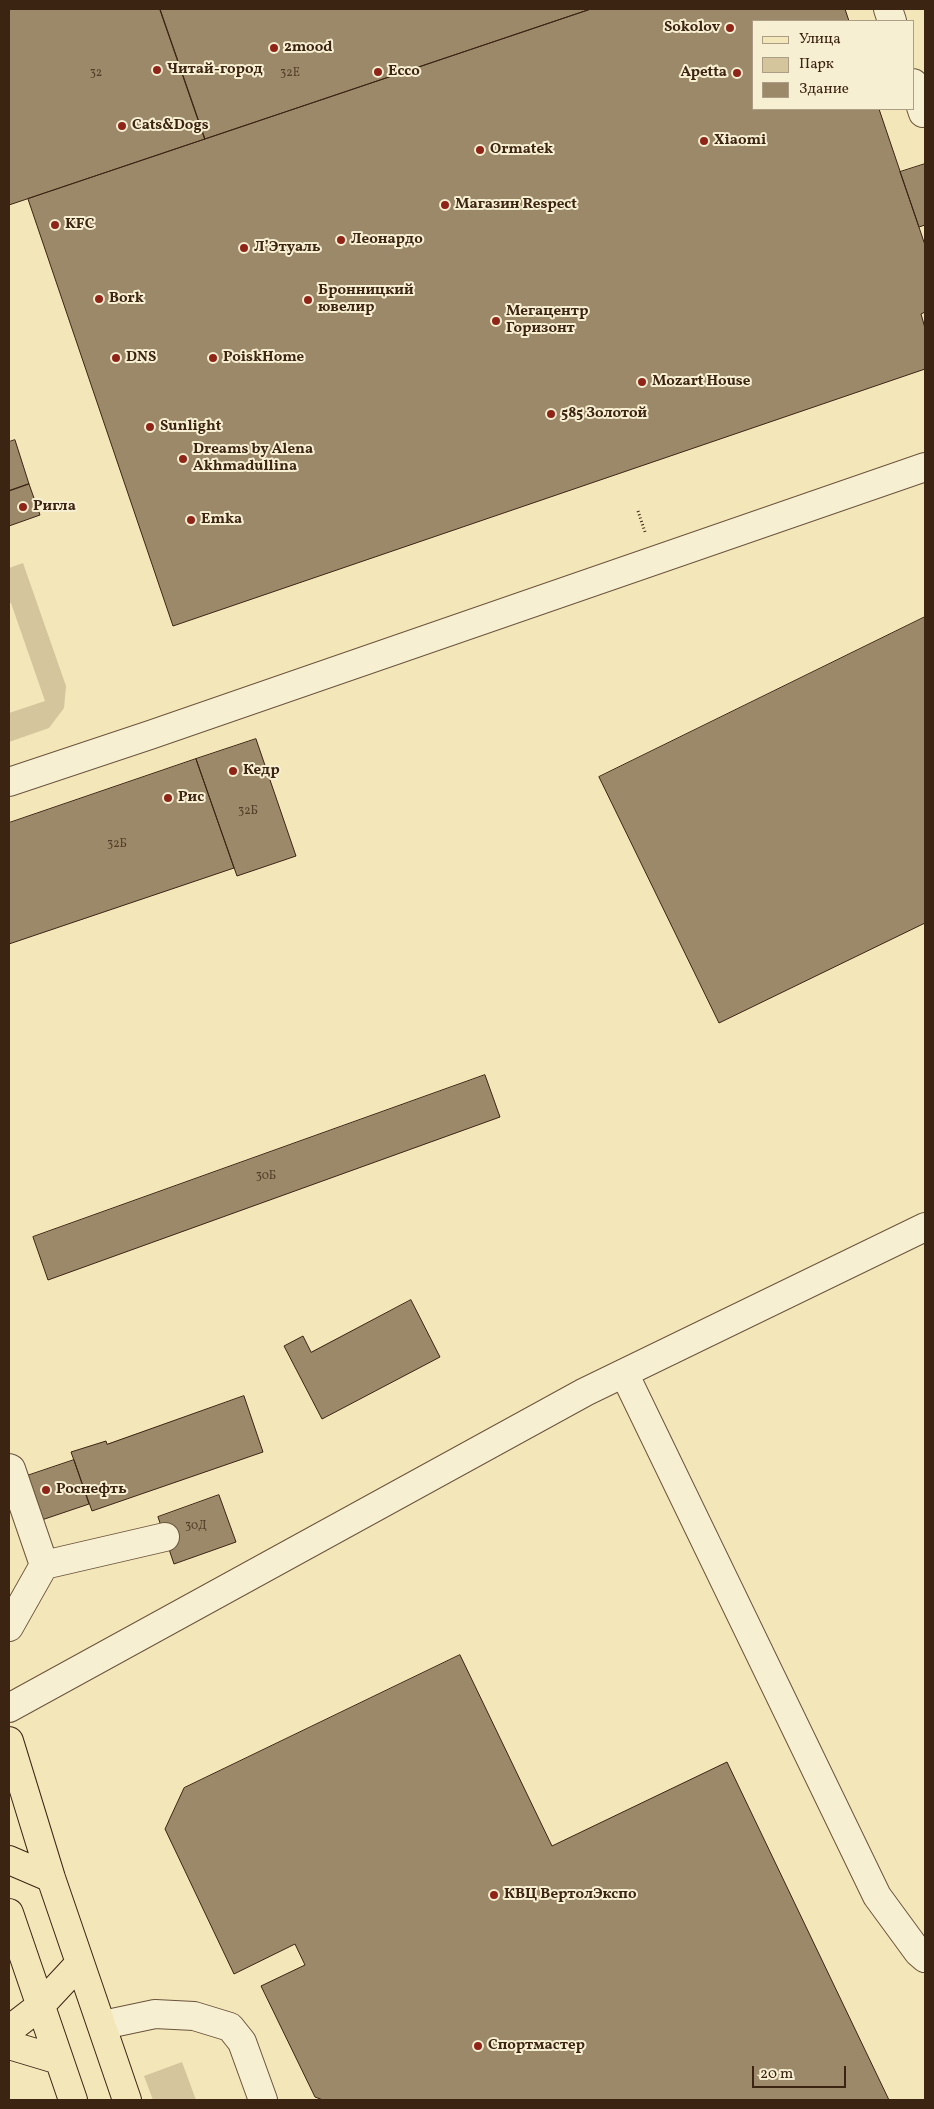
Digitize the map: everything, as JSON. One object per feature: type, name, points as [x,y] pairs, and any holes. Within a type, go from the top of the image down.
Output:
[{"type":"main road","points":[[9,1741],[51,1878],[103,2025],[127,2100]]},
{"type":"main road","points":[[9,1860],[51,1878]]},
{"type":"main road","points":[[9,1913],[73,2100]]},
{"type":"main road","points":[[9,2030],[40,2006],[80,1963]]},
{"type":"main road","points":[[9,2045],[59,2060]]},
{"type":"lane","points":[[914,86],[923,112]]},
{"type":"lane","points":[[9,782],[925,467]]},
{"type":"lane","points":[[9,1708],[576,1396],[925,1227]]},
{"type":"lane","points":[[624,1373],[877,1896],[918,1952],[925,1958]]},
{"type":"lane","points":[[9,1468],[12,1469],[44,1565]]},
{"type":"lane","points":[[9,1627],[44,1565],[165,1537]]},
{"type":"lane","points":[[103,2025],[155,2014],[194,2016],[230,2027],[242,2042],[264,2100]]},
{"type":"green space","points":[[23,563],[66,686],[64,708],[49,728],[9,742],[9,713],[45,701],[11,603],[9,603],[9,568]]},
{"type":"green space","points":[[182,2062],[196,2100],[153,2100],[144,2076]]},
{"type":"building","points":[[9,9],[160,9],[205,139],[9,205]]},
{"type":"building","points":[[160,9],[591,9],[205,139]]},
{"type":"building","name":"Мегацентр Горизонт","points":[[591,9],[845,9],[849,20],[752,20],[752,110],[879,110],[925,245],[925,312],[921,314],[925,328],[925,369],[173,626],[28,199]]},
{"type":"building","points":[[925,164],[925,225],[919,227],[900,172]]},
{"type":"building","points":[[15,440],[29,484],[9,491],[9,442]]},
{"type":"building","name":"Ригла","points":[[29,484],[40,515],[9,526],[9,491]]},
{"type":"building","points":[[925,617],[925,923],[719,1023],[599,777]]},
{"type":"building","points":[[256,739],[296,856],[237,876],[196,759]]},
{"type":"building","points":[[196,759],[234,868],[9,944],[9,823]]},
{"type":"building","points":[[485,1075],[500,1117],[48,1280],[33,1237]]},
{"type":"building","points":[[411,1300],[440,1357],[322,1419],[284,1346],[303,1336],[311,1352]]},
{"type":"building","points":[[244,1396],[263,1452],[92,1511],[71,1452],[106,1441],[107,1444]]},
{"type":"building","points":[[74,1460],[89,1504],[18,1528],[9,1482]]},
{"type":"building","points":[[219,1495],[236,1542],[174,1564],[158,1517]]},
{"type":"building","name":"КВЦ ВертолЭкспо","points":[[460,1655],[552,1846],[727,1762],[889,2100],[323,2100],[315,2097],[261,1986],[305,1965],[295,1944],[234,1974],[165,1829],[184,1788]]},
{"type":"place","name":"Sokolov","points":[[730,28]]},
{"type":"place","name":"2mood","points":[[274,48]]},
{"type":"place","name":"Читай-город","points":[[157,70]]},
{"type":"place","name":"Ecco","points":[[378,72]]},
{"type":"place","name":"Apetta","points":[[737,73]]},
{"type":"place","name":"Cats&Dogs","points":[[122,126]]},
{"type":"place","name":"Xiaomi","points":[[704,141]]},
{"type":"place","name":"Ormatek","points":[[480,150]]},
{"type":"place","name":"Магазин Respect","points":[[445,205]]},
{"type":"place","name":"KFC","points":[[55,225]]},
{"type":"place","name":"Леонардо","points":[[341,240]]},
{"type":"place","name":"Л’Этуаль","points":[[244,248]]},
{"type":"place","name":"Bork","points":[[99,299]]},
{"type":"place","name":"Бронницкий ювелир","points":[[308,300]]},
{"type":"place","name":"Мегацентр Горизонт","points":[[496,321]]},
{"type":"place","name":"DNS","points":[[116,358]]},
{"type":"place","name":"PoiskHome","points":[[213,358]]},
{"type":"place","name":"Mozart House","points":[[642,382]]},
{"type":"place","name":"585 Золотой","points":[[551,414]]},
{"type":"place","name":"Sunlight","points":[[150,427]]},
{"type":"place","name":"Dreams by Alena Akhmadullina","points":[[183,459]]},
{"type":"place","name":"Ригла","points":[[23,507]]},
{"type":"place","name":"Emka","points":[[191,520]]},
{"type":"place","name":"Кедр","points":[[233,771]]},
{"type":"place","name":"Рис","points":[[168,798]]},
{"type":"place","name":"Роснефть","points":[[46,1490]]},
{"type":"place","name":"КВЦ ВертолЭкспо","points":[[494,1895]]},
{"type":"place","name":"Спортмастер","points":[[478,2046]]}]
